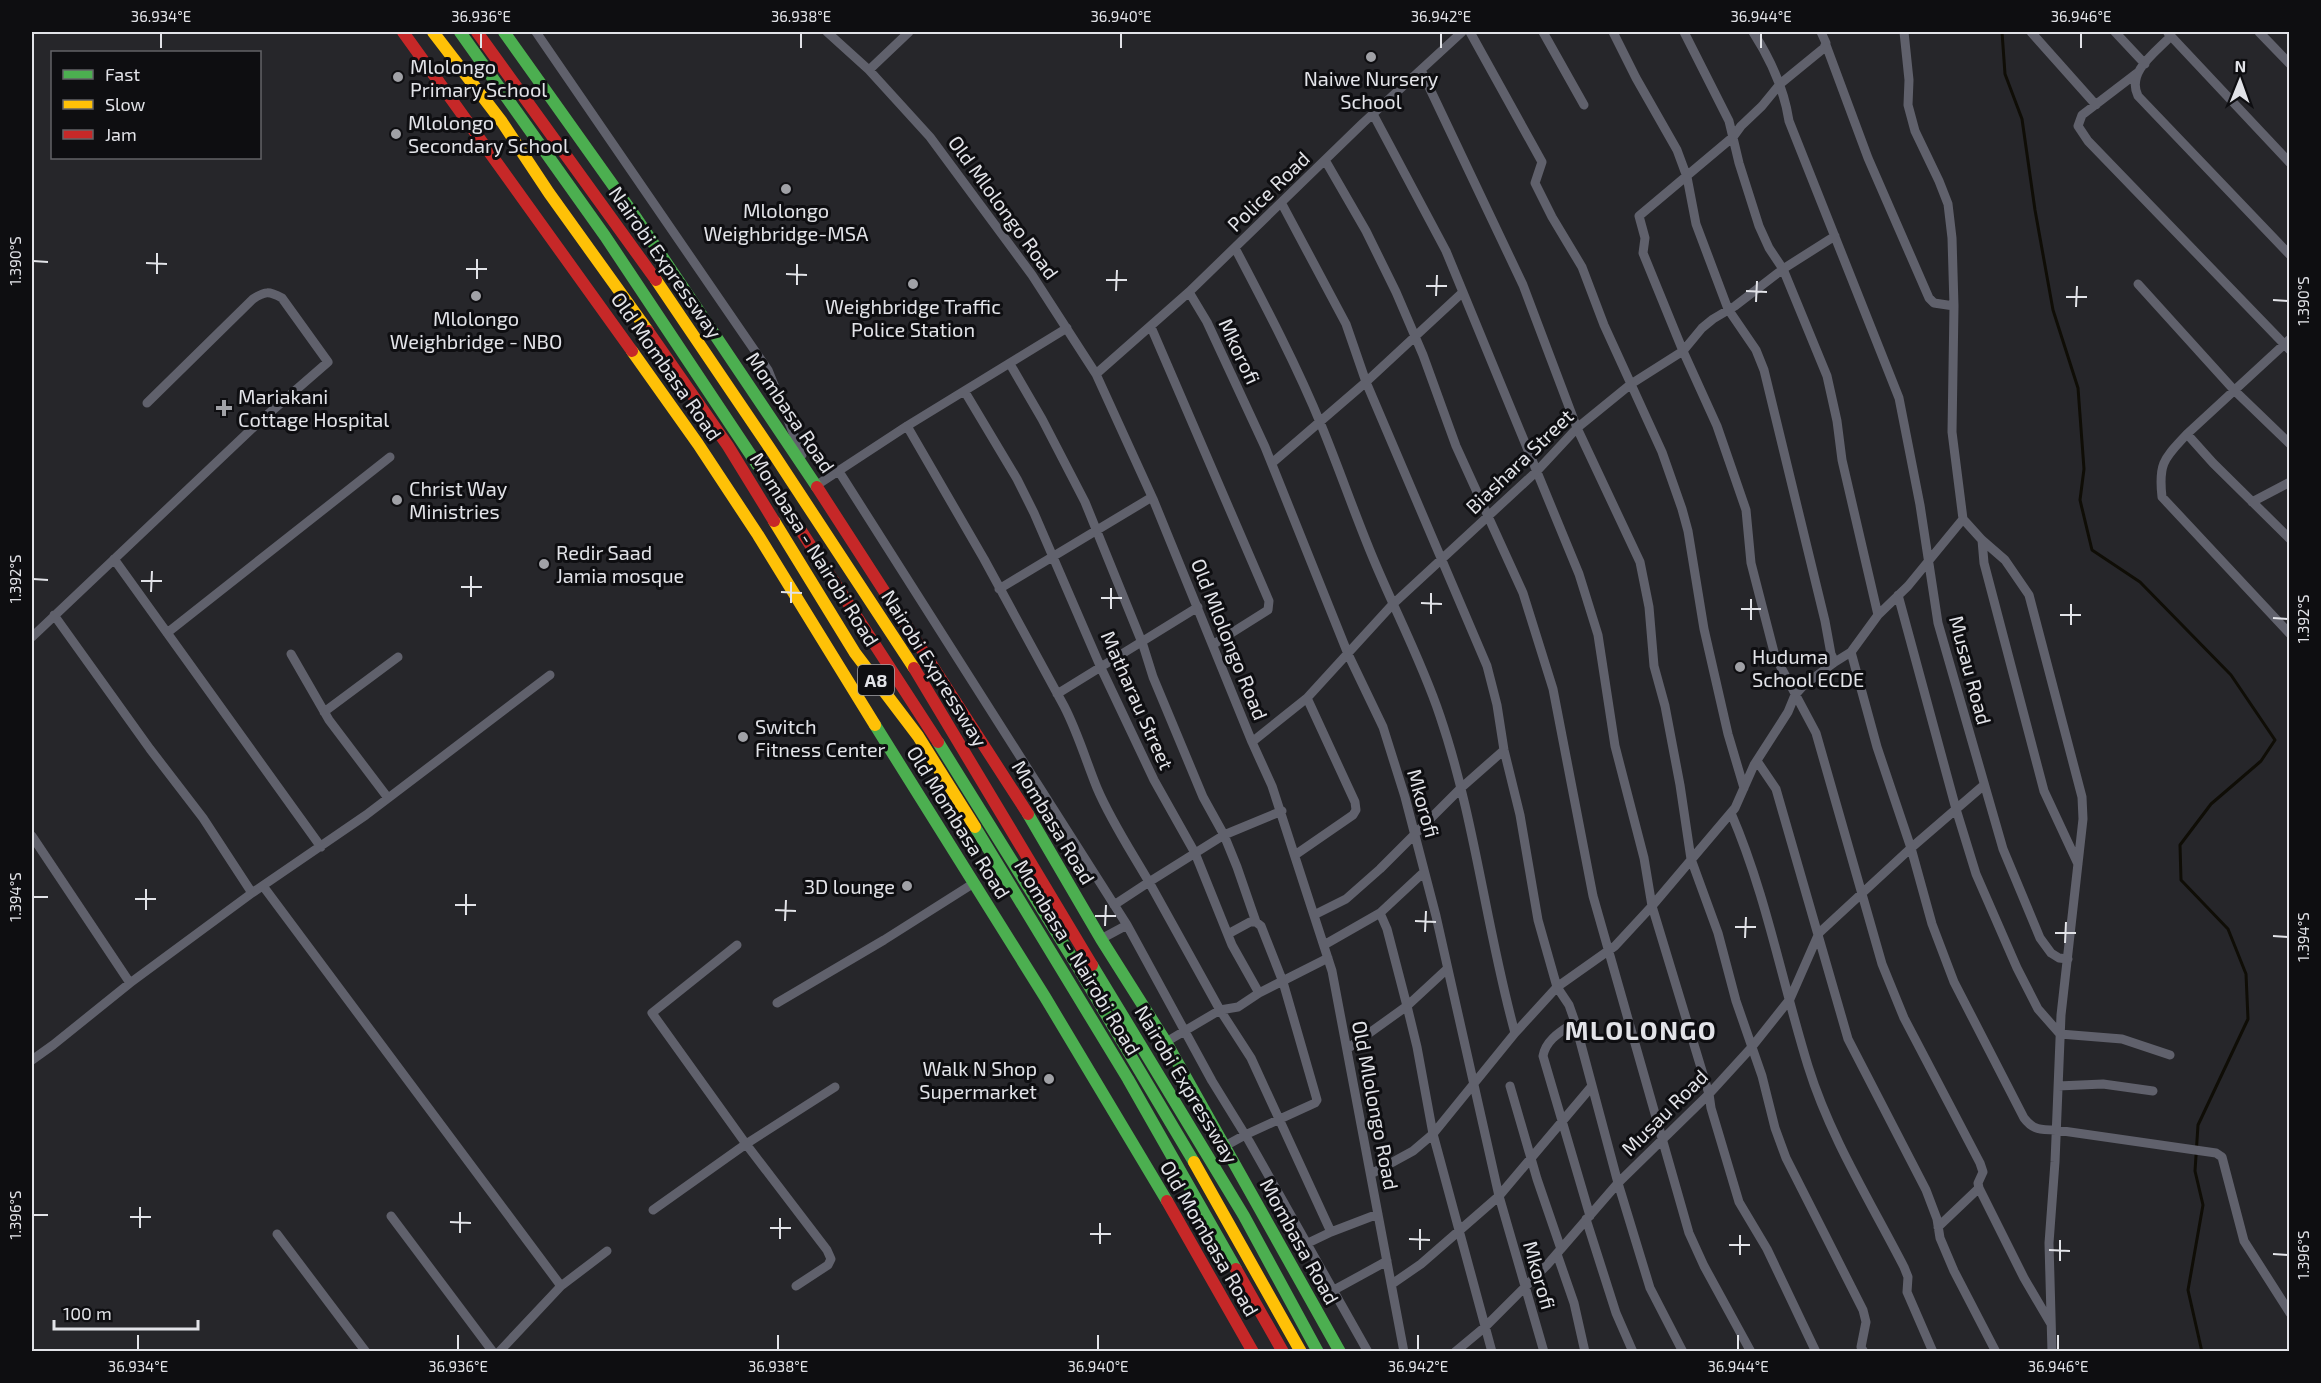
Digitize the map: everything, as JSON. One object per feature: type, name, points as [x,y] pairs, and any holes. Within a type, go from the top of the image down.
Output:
[{"type":"main road","name":"Old Mombasa Road","points":[[403,32],[705,453],[758,535],[1155,1180],[1253,1352]]},
{"type":"main road","name":"Mombasa - Nairobi Road","points":[[434,32],[502,122],[549,193],[728,446],[855,653],[918,736],[1017,894],[1128,1079],[1284,1352]]},
{"type":"main road","name":"Nairobi Expressway","points":[[460,32],[510,100],[695,368],[932,732],[1088,984],[1254,1266],[1300,1352]]},
{"type":"main road","name":"Nairobi Expressway","points":[[477,32],[644,263],[771,450],[916,672],[1244,1216],[1318,1352]]},
{"type":"main road","name":"Mombasa Road","points":[[504,32],[637,219],[809,473],[1034,823],[1101,939],[1166,1042],[1340,1352]]},
{"type":"street","points":[[536,32],[768,370],[809,473]]},
{"type":"street","name":"Old Mlolongo Road","points":[[827,32],[869,70],[930,137],[1032,275],[1096,374],[1152,497],[1281,811],[1328,958],[1404,1352]]},
{"type":"street","points":[[869,70],[909,32]]},
{"type":"street","name":"Police Road","points":[[1096,374],[1189,292],[1373,114],[1462,32]]},
{"type":"street","points":[[1470,32],[1542,162],[1535,183],[1552,218],[1582,267],[1604,325],[1662,452],[1688,531],[1704,629],[1728,734],[1744,788]]},
{"type":"street","points":[[1543,32],[1584,105]]},
{"type":"street","points":[[1613,32],[1677,150],[1687,177],[1696,224],[1728,309],[1756,350],[1764,370],[1831,654],[1835,662]]},
{"type":"street","points":[[1684,32],[1729,121],[1739,163],[1760,226],[1769,249],[1783,269],[1827,376],[1837,421],[1842,460],[1878,615]]},
{"type":"street","name":"Musau Road","points":[[1754,32],[1780,84],[1790,121],[1899,398],[1920,505],[1938,623],[2003,849],[2040,938],[2051,953],[2059,958],[2068,959]]},
{"type":"street","points":[[1821,32],[1868,158],[1929,298],[1934,303],[1954,306]]},
{"type":"street","points":[[1904,32],[1909,80],[1908,105],[1912,122],[1947,204],[1952,237],[1954,306],[1952,432],[1963,519],[2005,560],[2029,595],[2082,797],[2083,819],[2060,1034],[2049,1243],[2052,1352]]},
{"type":"street","points":[[2031,32],[2096,105]]},
{"type":"street","points":[[2115,32],[2145,64]]},
{"type":"street","points":[[2259,32],[2289,64]]},
{"type":"street","points":[[2289,163],[2169,34],[2137,73],[2082,115],[2078,126],[2088,141],[2288,344],[2187,434],[2164,459],[2160,479],[2162,497],[2289,634]]},
{"type":"street","points":[[1826,45],[1780,84],[1733,137],[1638,219],[1644,233],[1643,253],[1717,426],[1746,510],[1751,563],[1775,656],[1816,733],[1882,964],[1904,1018],[1954,1111],[1983,1172],[1978,1183],[1979,1188],[2024,1278],[2051,1324]]},
{"type":"street","points":[[1421,70],[1523,285],[1577,428],[1640,562],[1649,607],[1653,666],[1665,706],[1691,859],[1718,933],[1736,1001],[1762,1076],[1775,1128],[1786,1158],[1863,1310],[1866,1322],[1861,1347],[1864,1352]]},
{"type":"street","points":[[2137,73],[2134,88],[2142,101],[2289,255]]},
{"type":"street","points":[[1373,114],[1446,251],[1580,574],[1598,635],[1616,746],[1644,858],[1652,906],[1739,1202],[1767,1250],[1816,1352]]},
{"type":"street","points":[[1325,160],[1366,231],[1415,335],[1456,446],[1523,593],[1553,689],[1593,896],[1689,1233],[1704,1266],[1751,1352]]},
{"type":"street","points":[[1282,204],[1346,324],[1366,381],[1487,666],[1520,815],[1538,920],[1557,987],[1569,1005],[1575,1022],[1618,1183],[1650,1288],[1683,1352]]},
{"type":"street","name":"Biashara Street","points":[[1252,742],[1307,698],[1392,605],[1537,471],[1577,428],[1631,384],[1683,351],[1702,328],[1783,269],[1835,236]]},
{"type":"street","points":[[1236,248],[1283,340],[1320,422],[1392,605],[1433,697],[1461,788],[1494,938],[1500,979],[1515,1033]]},
{"type":"street","points":[[2138,285],[2234,390],[2289,444]]},
{"type":"street","points":[[32,637],[259,422],[328,362],[282,298],[271,292],[263,292],[253,299],[147,403]]},
{"type":"street","name":"Mkorofi","points":[[1189,292],[1207,322],[1272,463],[1348,654],[1383,727],[1415,835],[1499,1196],[1544,1352]]},
{"type":"street","points":[[1272,463],[1463,292]]},
{"type":"street","points":[[1151,327],[1269,601],[1268,610],[1258,618],[1214,644]]},
{"type":"street","points":[[817,485],[907,426],[1067,328]]},
{"type":"street","name":"Matharau Street","points":[[1010,364],[1072,474],[1141,640],[1153,677],[1203,797],[1224,835],[1243,880],[1256,922],[1261,926],[1283,982],[1317,1100],[1316,1103],[1279,1121]]},
{"type":"street","name":"Matharau Street","points":[[965,392],[1017,479],[1101,668],[1154,780],[1196,853],[1228,934],[1252,984],[1259,993]]},
{"type":"street","points":[[907,426],[979,550],[1075,728],[1110,816],[1220,1010],[1251,1058],[1331,1232]]},
{"type":"street","points":[[2187,434],[2289,538]]},
{"type":"street","points":[[167,633],[390,457]]},
{"type":"street","points":[[838,470],[1127,925],[1212,1081],[1308,1243],[1368,1352]]},
{"type":"street","points":[[2252,502],[2289,482]]},
{"type":"street","points":[[999,590],[1152,497]]},
{"type":"street","points":[[1371,1174],[1413,1151],[1433,1134],[1515,1033],[1557,987],[1608,951],[1652,906],[1731,813],[1757,760],[1788,712],[1795,695],[1804,685],[1851,652],[1878,615],[1898,596],[1963,519]]},
{"type":"street","points":[[1982,540],[1984,563],[2044,791],[2078,864]]},
{"type":"street","points":[[114,559],[321,847]]},
{"type":"street","points":[[1898,596],[1956,809],[1977,874],[2001,936],[2038,1009],[2060,1034],[2122,1039],[2170,1055]]},
{"type":"street","points":[[1057,694],[1101,668],[1141,640],[1198,607]]},
{"type":"street","points":[[54,615],[203,818],[252,893]]},
{"type":"street","points":[[1851,652],[1877,747],[1911,848],[1932,924],[1954,982],[2024,1118],[2030,1126],[2039,1130],[2216,1152],[2222,1157],[2244,1241],[2289,1313]]},
{"type":"street","points":[[291,654],[324,711],[388,798]]},
{"type":"street","points":[[324,711],[398,657]]},
{"type":"street","points":[[32,1060],[130,982],[252,893],[321,847],[550,675]]},
{"type":"street","points":[[1295,855],[1353,815],[1356,810],[1355,802],[1307,698]]},
{"type":"street","points":[[1314,915],[1346,898],[1504,750]]},
{"type":"street","points":[[1757,760],[1776,789],[1848,1039],[1926,1190],[1937,1219],[1940,1239],[1954,1272],[1996,1352]]},
{"type":"street","name":"Musau Road","points":[[1455,1352],[1485,1327],[1524,1287],[1559,1251],[1618,1183],[1709,1094],[1751,1048],[1790,999],[1819,933],[1911,848],[1984,785]]},
{"type":"street","points":[[1114,905],[1224,835],[1281,811]]},
{"type":"street","points":[[1731,813],[1755,874],[1808,1067],[1826,1114],[1848,1161],[1908,1276],[1907,1292],[1933,1352]]},
{"type":"street","points":[[32,836],[130,982]]},
{"type":"street","points":[[1324,945],[1380,913],[1424,872]]},
{"type":"street","points":[[777,1003],[885,940],[974,884]]},
{"type":"street","points":[[263,886],[561,1286]]},
{"type":"street","points":[[1380,913],[1387,929],[1417,1047],[1433,1134],[1492,1352]]},
{"type":"street","points":[[1228,934],[1250,922],[1256,922]]},
{"type":"street","points":[[1101,939],[1127,925]]},
{"type":"street","points":[[737,945],[652,1013],[746,1144],[827,1250],[831,1259],[828,1265],[796,1286]]},
{"type":"street","points":[[1166,1042],[1220,1010],[1238,1007],[1259,993],[1328,958]]},
{"type":"street","points":[[1347,1049],[1407,1006],[1447,969]]},
{"type":"street","points":[[1575,1022],[1551,1040],[1544,1048],[1543,1056],[1616,1313],[1633,1352]]},
{"type":"street","points":[[2058,1086],[2103,1084],[2152,1091]]},
{"type":"street","points":[[1510,1086],[1574,1303],[1585,1352]]},
{"type":"street","points":[[1392,1284],[1421,1264],[1499,1196],[1592,1086]]},
{"type":"street","points":[[653,1210],[746,1144],[835,1087]]},
{"type":"street","points":[[1225,1146],[1279,1121]]},
{"type":"street","points":[[1938,1227],[1979,1188]]},
{"type":"street","points":[[1308,1243],[1378,1214]]},
{"type":"street","points":[[391,1216],[493,1352]]},
{"type":"street","points":[[277,1234],[366,1352]]},
{"type":"street","points":[[499,1352],[561,1286],[607,1251]]},
{"type":"street","points":[[1334,1290],[1387,1261]]},
{"type":"waterway","points":[[2002,32],[2005,74],[2022,119],[2053,310],[2078,388],[2084,469],[2080,500],[2092,550],[2140,582],[2231,675],[2275,740],[2261,761],[2211,804],[2180,845],[2181,880],[2228,929],[2246,974],[2248,1019],[2198,1125],[2195,1171],[2203,1205],[2188,1290],[2202,1352]]},
{"type":"traffic: fast","points":[[460,32],[605,236],[796,523]]},
{"type":"traffic: fast","points":[[504,32],[637,219],[817,487]]},
{"type":"traffic: fast","points":[[875,725],[1045,997],[1167,1201]]},
{"type":"traffic: fast","points":[[938,742],[1076,964],[1194,1162]]},
{"type":"traffic: fast","points":[[1028,814],[1101,939],[1166,1042],[1340,1352]]},
{"type":"traffic: fast","points":[[975,827],[1128,1079],[1236,1269]]},
{"type":"traffic: fast","points":[[1092,965],[1244,1216],[1318,1352]]},
{"type":"traffic: slow","points":[[433,32],[502,122],[549,193],[648,331]]},
{"type":"traffic: slow","points":[[656,280],[914,668]]},
{"type":"traffic: slow","points":[[632,351],[698,444],[758,535],[875,725]]},
{"type":"traffic: slow","points":[[774,521],[855,653],[918,736],[975,827]]},
{"type":"traffic: slow","points":[[1194,1162],[1301,1352]]},
{"type":"traffic: jam","points":[[403,32],[632,351]]},
{"type":"traffic: jam","points":[[477,32],[656,280]]},
{"type":"traffic: jam","points":[[648,331],[728,446],[774,521]]},
{"type":"traffic: jam","points":[[817,487],[1028,814]]},
{"type":"traffic: jam","points":[[796,523],[938,742]]},
{"type":"traffic: jam","points":[[914,668],[1092,965]]},
{"type":"traffic: jam","points":[[1167,1201],[1253,1352]]},
{"type":"traffic: jam","points":[[1236,1269],[1283,1352]]},
{"type":"place","name":"Naiwe Nursery School","points":[[1371,57]]},
{"type":"place","name":"Mlolongo Primary School","points":[[398,77]]},
{"type":"place","name":"Mlolongo Secondary School","points":[[396,134]]},
{"type":"place","name":"Mlolongo Weighbridge-MSA","points":[[786,189]]},
{"type":"place","name":"Weighbridge Traffic Police Station","points":[[913,284]]},
{"type":"place","name":"Mlolongo Weighbridge - NBO","points":[[476,296]]},
{"type":"place","name":"Mariakani Cottage Hospital","points":[[224,408]]},
{"type":"place","name":"Christ Way Ministries","points":[[397,500]]},
{"type":"place","name":"Redir Saad Jamia mosque","points":[[544,564]]},
{"type":"place","name":"Huduma School ECDE","points":[[1740,667]]},
{"type":"place","name":"Switch Fitness Center","points":[[743,737]]},
{"type":"place","name":"3D lounge","points":[[907,886]]},
{"type":"place","name":"Walk N Shop Supermarket","points":[[1049,1079]]},
{"type":"district","name":"MLOLONGO","points":[[1641,1029]]}]
